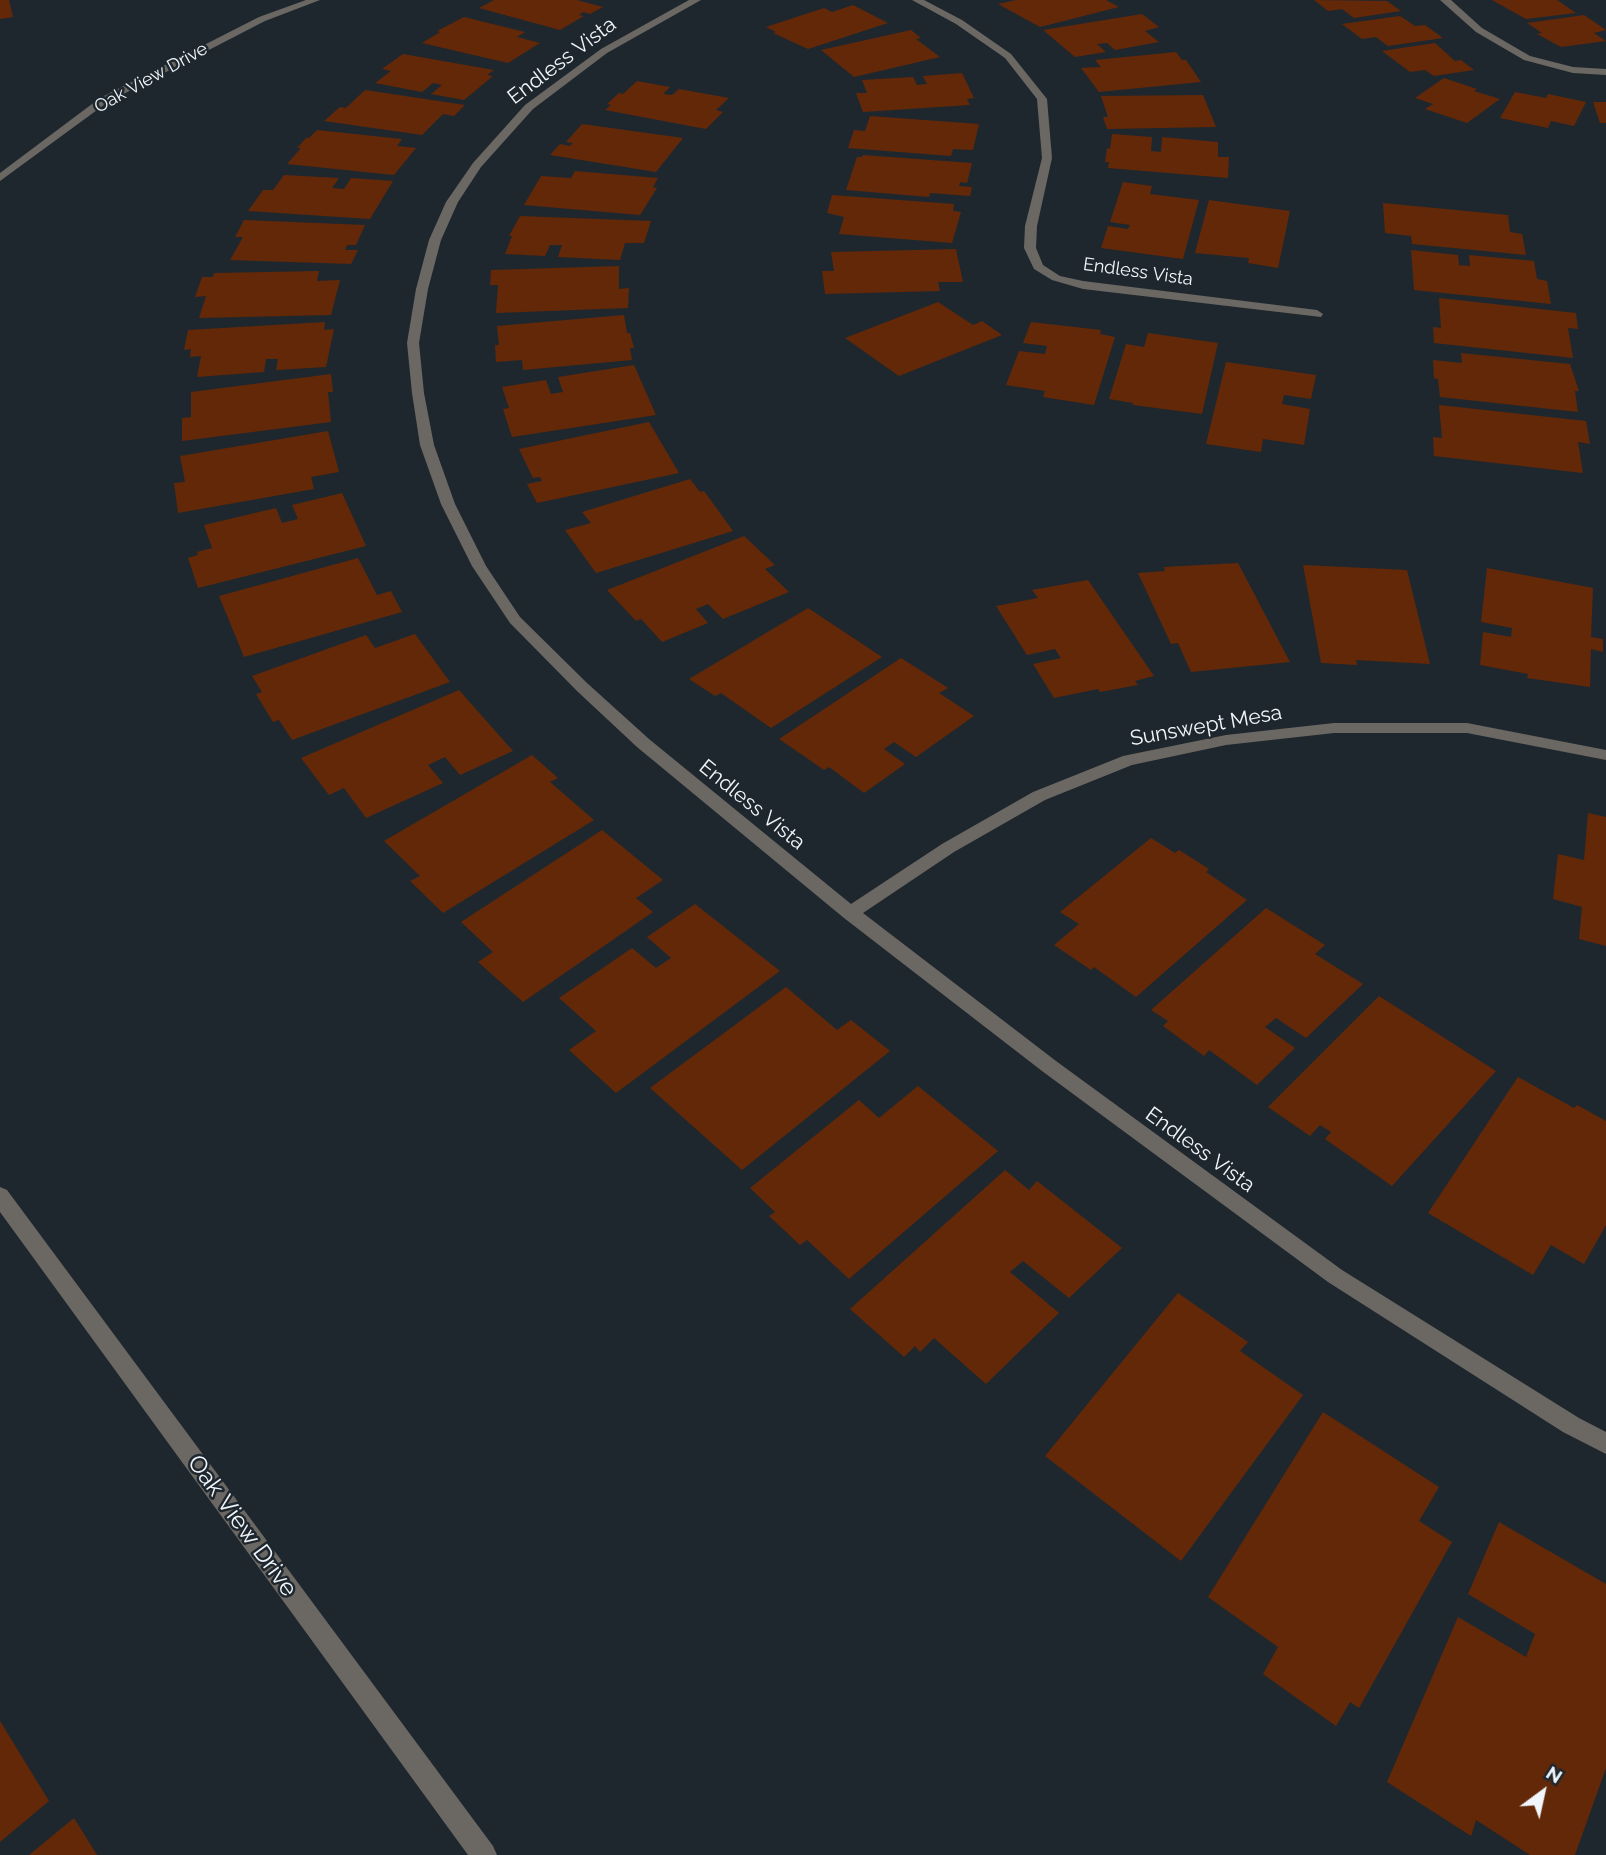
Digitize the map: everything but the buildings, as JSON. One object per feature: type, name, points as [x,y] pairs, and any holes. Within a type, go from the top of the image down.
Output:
[{"type":"street","name":"Oak View Drive","points":[[0,178],[104,100],[262,19],[316,0]]},
{"type":"street","name":"Endless Vista","points":[[696,0],[604,51],[529,107],[477,166],[452,202],[435,240],[422,289],[413,343],[418,393],[427,445],[448,504],[479,566],[515,620],[643,743],[850,913],[1049,1066],[1335,1276],[1570,1425],[1606,1443]]},
{"type":"street","name":"Endless Vista","points":[[917,0],[959,22],[1008,56],[1042,99],[1047,158],[1031,226],[1030,248],[1038,267],[1056,278],[1083,285],[1317,314]]},
{"type":"street","points":[[1445,0],[1479,30],[1527,58],[1573,70],[1606,72]]},
{"type":"street","name":"Sunswept Mesa","points":[[850,913],[948,848],[1039,796],[1129,760],[1226,740],[1334,728],[1467,728],[1606,755]]},
{"type":"street","name":"Oak View Drive","points":[[0,1196],[484,1855]]}]
